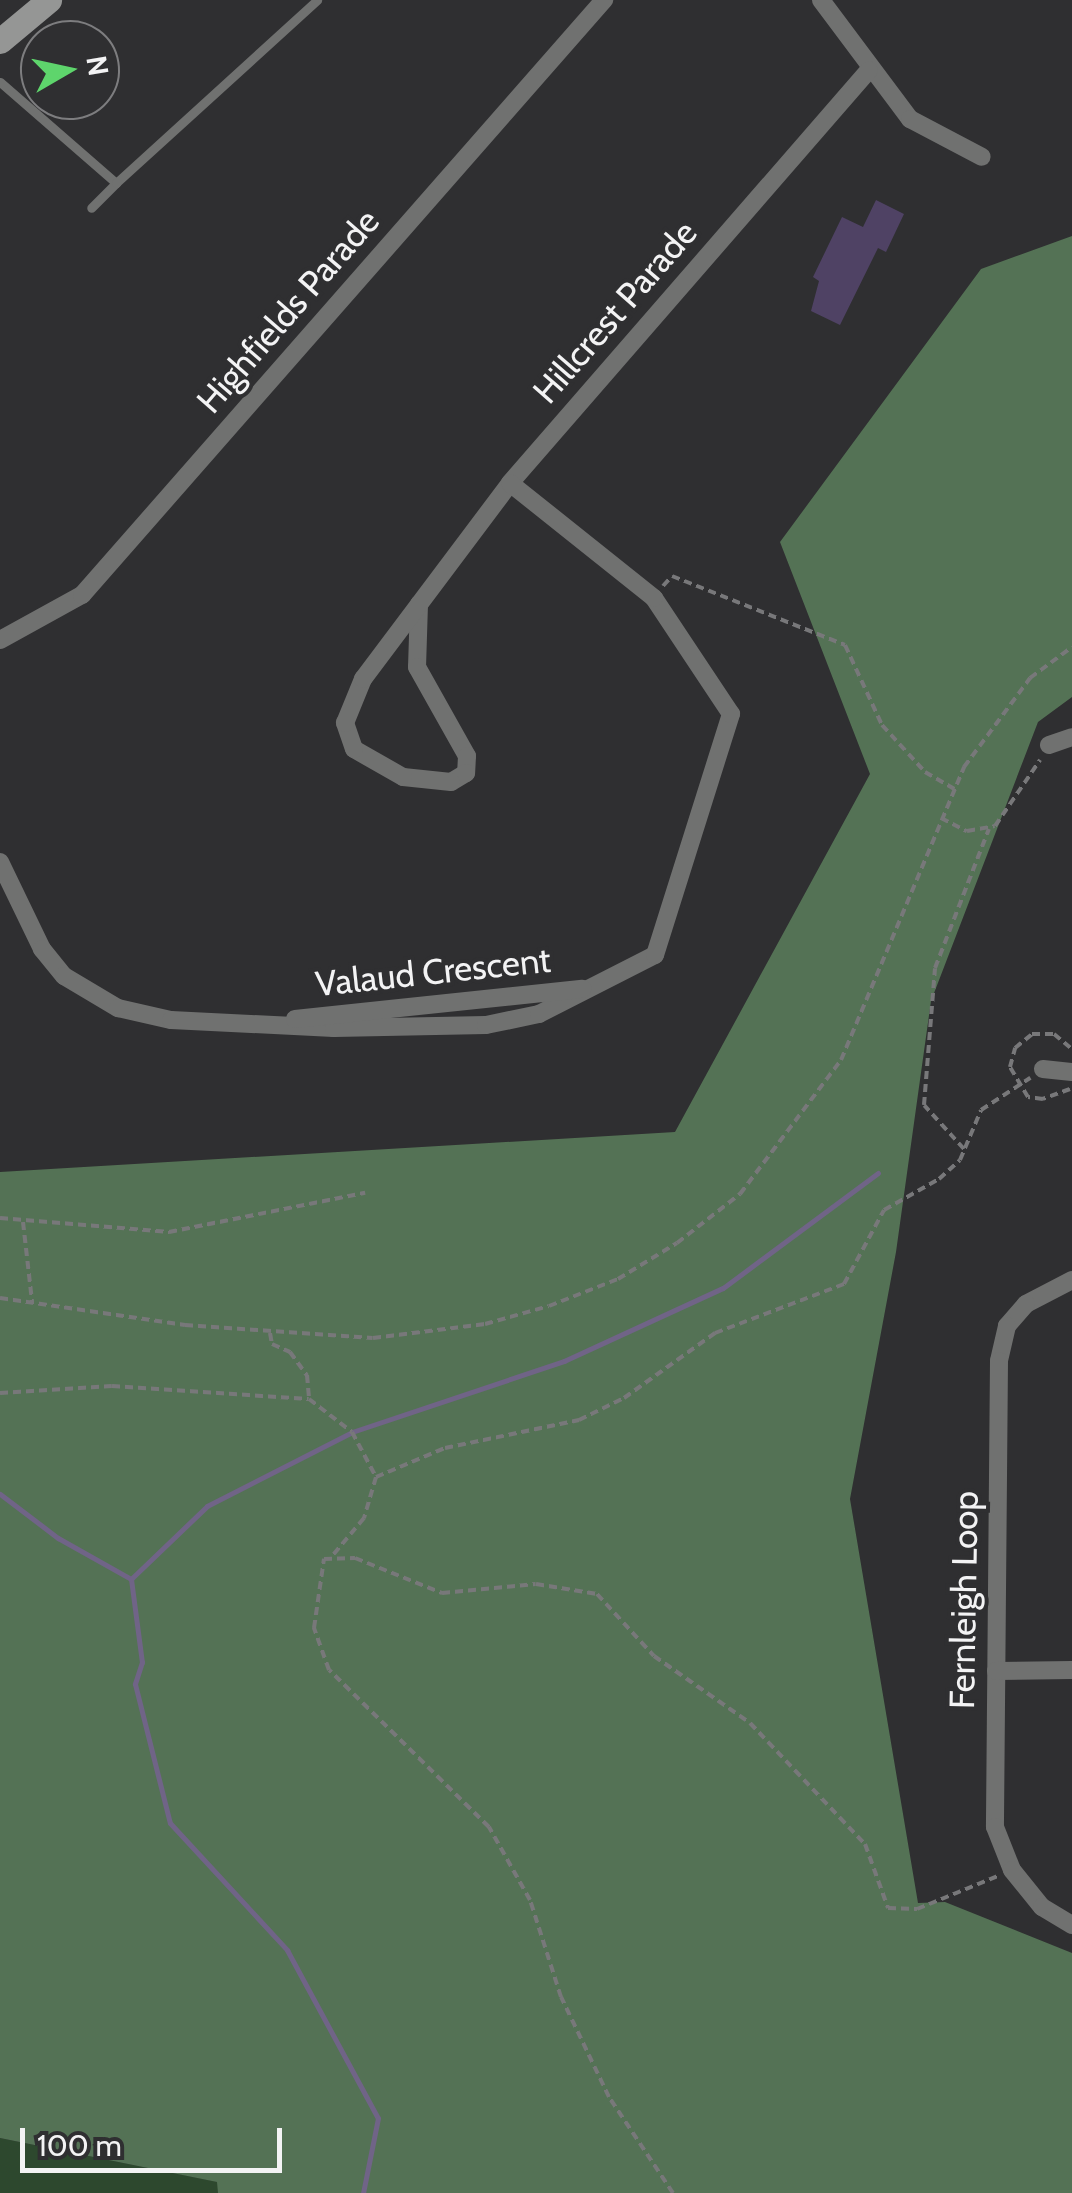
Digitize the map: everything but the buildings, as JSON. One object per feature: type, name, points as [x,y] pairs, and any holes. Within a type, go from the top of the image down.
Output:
[{"type":"main road","points":[[0,41],[49,0]]},
{"type":"street","name":"Highfields Parade","points":[[0,640],[82,595],[604,0]]},
{"type":"street","points":[[821,0],[869,70],[910,119],[982,158]]},
{"type":"street","name":"Hillcrest Parade","points":[[419,604],[416,667],[467,756],[466,773],[451,782],[378,769],[354,749],[345,723],[362,679],[510,483],[869,70]]},
{"type":"street","name":"Valaud Crescent","points":[[0,862],[42,949],[90,994],[171,1020],[285,1022],[588,988],[660,948],[731,714],[654,598],[510,483]]},
{"type":"street","points":[[1050,745],[1072,737]]},
{"type":"street","points":[[1042,1070],[1072,1072]]},
{"type":"street","name":"Fernleigh Loop","points":[[1072,1280],[1026,1304],[1007,1326],[1000,1361],[994,1827],[1012,1870],[1042,1907],[1072,1925]]},
{"type":"street","points":[[996,1671],[1072,1670]]},
{"type":"lane","points":[[92,208],[317,0]]},
{"type":"lane","points":[[0,82],[116,183]]},
{"type":"path","points":[[654,598],[672,576],[844,645],[882,725],[925,772],[954,789]]},
{"type":"path","points":[[0,1298],[270,1333],[373,1338],[501,1320],[618,1279],[723,1210],[760,1171],[840,1060],[954,789],[993,720],[1030,678],[1072,647]]},
{"type":"path","points":[[964,1150],[924,1105],[935,968],[988,830],[1028,786],[1050,745]]},
{"type":"path","points":[[942,818],[967,832],[988,830]]},
{"type":"path","points":[[1072,1048],[1054,1034],[1022,1039],[1010,1057],[1017,1086],[1036,1100],[1072,1089]]},
{"type":"path","points":[[376,1477],[445,1448],[579,1420],[624,1398],[715,1333],[844,1284],[884,1210],[939,1179],[964,1150],[981,1110],[1042,1070]]},
{"type":"path","points":[[0,1218],[169,1232],[365,1193]]},
{"type":"path","points":[[23,1222],[32,1303]]},
{"type":"path","points":[[270,1333],[272,1344],[290,1352],[307,1375],[309,1400]]},
{"type":"path","points":[[0,1392],[112,1386],[309,1400],[352,1432],[376,1477],[364,1518],[318,1573],[314,1628],[330,1670],[490,1827],[530,1900],[561,1997],[609,2097],[673,2193]]},
{"type":"path","points":[[332,1555],[356,1558],[442,1592],[536,1584],[596,1594],[654,1656],[750,1723],[866,1844],[888,1908],[918,1909],[1012,1870]]},
{"type":"green space","points":[[1072,236],[1072,697],[1038,722],[931,1001],[896,1252],[850,1499],[918,1903],[945,1902],[1072,1953],[1072,2193],[218,2193],[217,2182],[0,2138],[0,1172],[675,1132],[870,774],[780,542],[981,269]]},
{"type":"green space","points":[[0,2138],[218,2182],[218,2193],[0,2193]]},
{"type":"waterway","points":[[131,1579],[207,1506],[352,1432],[564,1361],[723,1288],[878,1173]]},
{"type":"waterway","points":[[0,1494],[58,1538],[131,1579],[142,1662],[135,1684],[170,1823],[287,1950],[378,2118],[363,2193]]}]
